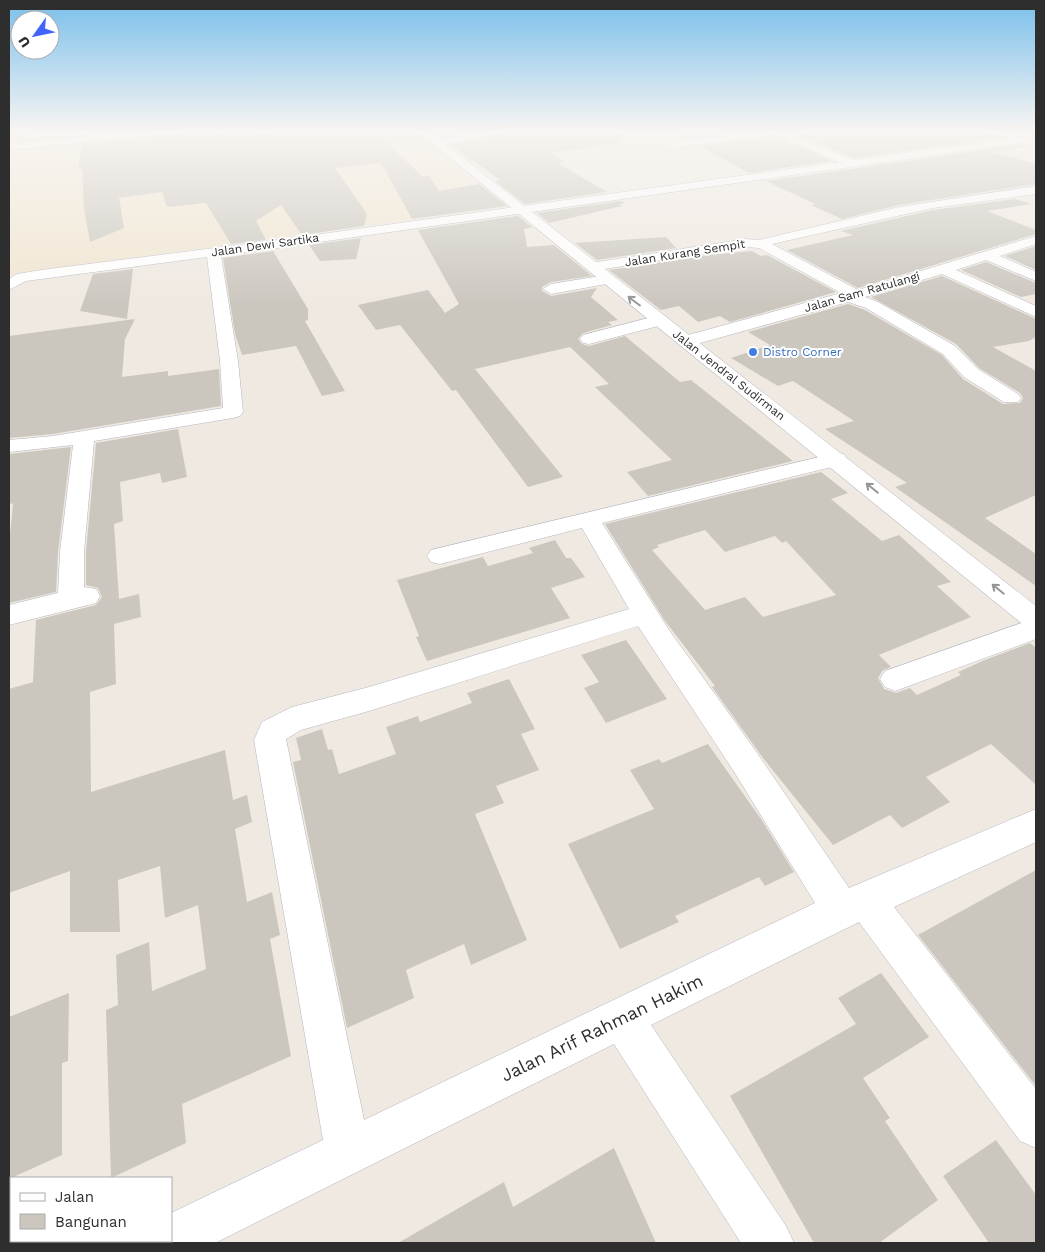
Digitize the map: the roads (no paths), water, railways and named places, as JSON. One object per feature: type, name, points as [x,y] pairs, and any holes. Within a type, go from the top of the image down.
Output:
[{"type":"street","name":"Jalan Jendral Sudirman","points":[[495,188],[607,280],[836,459],[1036,620]]},
{"type":"street","name":"Jalan Dewi Sartika","points":[[9,284],[22,277],[41,274],[678,188]]},
{"type":"street","points":[[762,244],[765,241],[854,219],[982,196],[1036,190]]},
{"type":"street","name":"Jalan Sam Ratulangi","points":[[687,341],[851,296],[1036,240]]},
{"type":"street","name":"Jalan Kurang Sempit","points":[[591,267],[746,243],[762,244],[949,350],[971,373],[1011,398]]},
{"type":"street","points":[[9,446],[84,437],[233,412],[229,361],[213,252]]},
{"type":"street","points":[[986,255],[1036,277]]},
{"type":"street","points":[[940,268],[1036,312]]},
{"type":"street","points":[[551,289],[607,280]]},
{"type":"street","points":[[589,339],[627,327],[660,320]]},
{"type":"street","points":[[9,615],[81,598],[72,552],[84,437]]},
{"type":"street","points":[[440,556],[836,459]]},
{"type":"street","points":[[588,519],[645,614],[744,760],[853,905],[1036,1125]]},
{"type":"street","points":[[348,1153],[270,740],[273,731],[292,720],[370,699],[645,614]]},
{"type":"street","points":[[895,679],[1036,628]]},
{"type":"street","name":"Jalan Arif Rahman Hakim","points":[[172,1239],[853,905],[1036,825]]},
{"type":"street","points":[[622,1019],[769,1243]]},
{"type":"place","name":"Distro Corner","points":[[753,352]]}]
